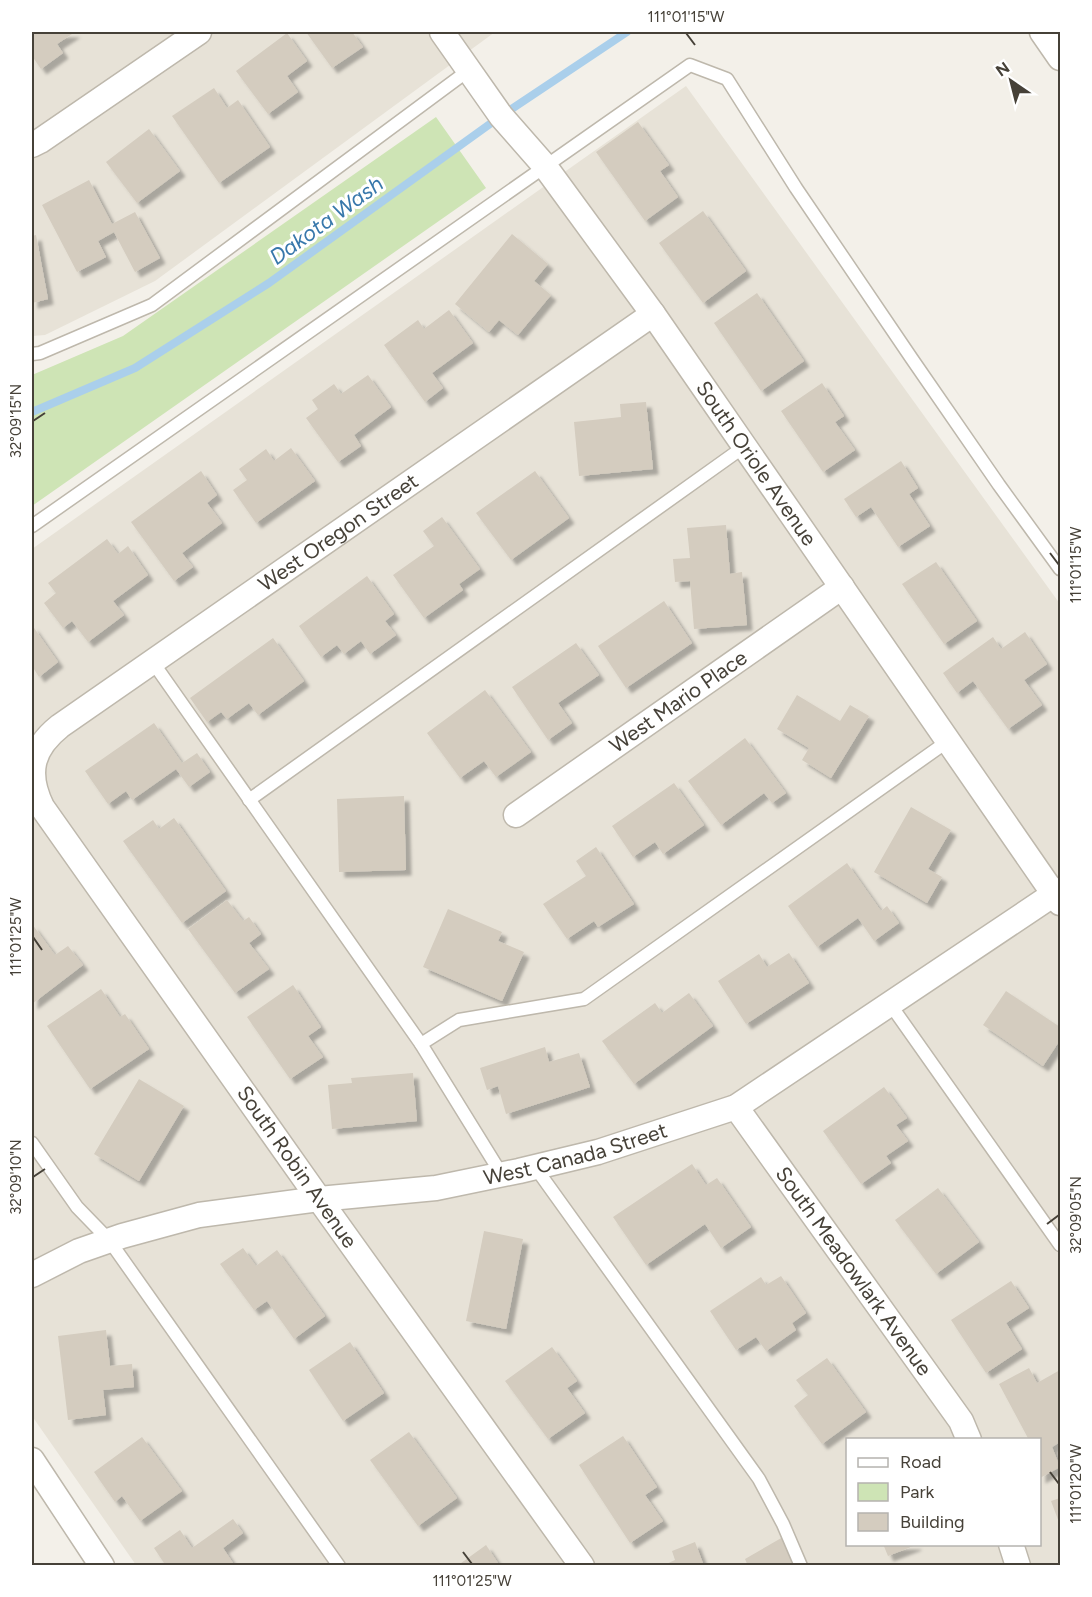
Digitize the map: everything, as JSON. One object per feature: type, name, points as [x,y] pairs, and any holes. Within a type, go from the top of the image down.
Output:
[{"type":"street","points":[[32,145],[199,32]]},
{"type":"street","name":"South Oriole Avenue","points":[[442,32],[501,116],[544,165],[653,314],[1058,896]]},
{"type":"street","points":[[1042,32],[1060,57]]},
{"type":"street","name":"West Oregon Street","points":[[33,760],[49,734],[653,314]]},
{"type":"street","name":"West Mario Place","points":[[516,815],[842,587]]},
{"type":"street","name":"South Robin Avenue","points":[[33,760],[32,779],[42,807],[582,1566]]},
{"type":"street","name":"West Canada Street","points":[[32,1275],[79,1251],[200,1215],[319,1199],[436,1188],[502,1175],[598,1152],[736,1107],[1058,896]]},
{"type":"street","name":"South Meadowlark Avenue","points":[[736,1107],[961,1421],[968,1438]]},
{"type":"street","points":[[32,1460],[102,1565]]},
{"type":"street","points":[[1011,1546],[1018,1566]]},
{"type":"lane","points":[[32,526],[544,165],[690,65],[727,80],[796,188],[912,359],[999,485],[1060,568]]},
{"type":"lane","points":[[32,354],[40,353],[152,305],[469,70]]},
{"type":"lane","points":[[249,800],[745,446]]},
{"type":"lane","points":[[152,661],[421,1044],[502,1175]]},
{"type":"lane","points":[[421,1044],[459,1020],[584,999],[948,741]]},
{"type":"lane","points":[[890,1004],[1060,1245]]},
{"type":"lane","points":[[32,1143],[77,1207],[110,1240],[339,1566]]},
{"type":"lane","points":[[536,1167],[759,1479],[783,1524],[801,1566]]},
{"type":"shaded area","points":[[32,32],[495,32],[155,281],[45,335],[32,336]]},
{"type":"shaded area","points":[[686,86],[1060,604],[1060,1565],[136,1565],[32,1416],[32,549]]},
{"type":"green space","points":[[436,117],[486,188],[32,506],[32,375],[123,336]]},
{"type":"building","points":[[32,32],[75,32],[57,44],[63,53],[41,69],[32,56]]},
{"type":"building","points":[[306,32],[352,32],[363,47],[332,68]]},
{"type":"building","points":[[287,33],[307,61],[287,76],[298,92],[268,114],[236,71]]},
{"type":"building","points":[[214,88],[227,108],[238,100],[270,147],[219,183],[172,116]]},
{"type":"building","points":[[638,122],[669,165],[660,171],[678,197],[645,221],[596,152]]},
{"type":"building","points":[[149,129],[180,171],[137,203],[106,162]]},
{"type":"building","points":[[89,180],[112,224],[135,212],[160,258],[135,272],[114,232],[98,241],[106,257],[77,272],[42,205]]},
{"type":"building","points":[[703,211],[746,271],[703,303],[659,243]]},
{"type":"building","points":[[512,234],[548,264],[534,281],[551,295],[518,335],[499,320],[489,332],[455,304]]},
{"type":"building","points":[[36,235],[48,299],[32,303],[32,236]]},
{"type":"building","points":[[757,293],[804,361],[761,391],[714,323]]},
{"type":"building","points":[[449,310],[473,343],[432,373],[443,388],[425,402],[384,345],[418,320],[424,329]]},
{"type":"building","points":[[368,375],[391,407],[354,435],[361,446],[338,462],[306,418],[318,409],[312,400],[334,384],[341,394]]},
{"type":"building","points":[[822,383],[844,416],[835,422],[855,450],[823,472],[781,411]]},
{"type":"building","points":[[646,402],[653,469],[579,476],[574,422],[621,417],[620,404]]},
{"type":"building","points":[[291,448],[315,481],[256,523],[233,490],[247,480],[239,469],[266,449],[274,461]]},
{"type":"building","points":[[901,461],[918,488],[909,494],[930,526],[898,547],[871,507],[856,517],[844,499]]},
{"type":"building","points":[[201,471],[217,495],[207,503],[222,523],[182,553],[193,567],[174,581],[131,522]]},
{"type":"building","points":[[535,471],[569,518],[511,560],[476,513]]},
{"type":"building","points":[[442,517],[480,569],[459,584],[463,590],[424,618],[393,575],[434,546],[423,531]]},
{"type":"building","points":[[726,525],[730,574],[742,572],[747,625],[694,629],[690,581],[675,582],[673,559],[690,558],[687,528]]},
{"type":"building","points":[[107,539],[118,554],[128,546],[148,575],[113,601],[124,615],[88,642],[72,621],[63,628],[44,603],[56,593],[48,583]]},
{"type":"building","points":[[936,562],[977,621],[944,644],[902,584]]},
{"type":"building","points":[[367,576],[394,614],[385,621],[396,635],[370,654],[361,641],[344,654],[337,645],[321,657],[299,626]]},
{"type":"building","points":[[664,601],[692,643],[626,688],[598,646]]},
{"type":"building","points":[[32,625],[58,662],[39,677],[32,666]]},
{"type":"building","points":[[1025,632],[1047,664],[1024,680],[1042,705],[1008,729],[973,681],[957,693],[943,673],[993,637],[1001,649]]},
{"type":"building","points":[[273,638],[304,681],[258,715],[249,703],[227,719],[221,712],[207,722],[190,698]]},
{"type":"building","points":[[576,643],[599,675],[558,703],[572,723],[548,740],[512,687]]},
{"type":"building","points":[[485,690],[531,752],[496,777],[484,761],[460,778],[427,733]]},
{"type":"building","points":[[797,695],[840,721],[850,705],[869,716],[831,778],[802,760],[809,748],[777,729]]},
{"type":"building","points":[[154,723],[182,763],[197,753],[210,772],[189,787],[176,769],[132,800],[126,791],[108,804],[85,771]]},
{"type":"building","points":[[745,738],[786,793],[772,803],[764,793],[721,825],[688,781]]},
{"type":"building","points":[[674,783],[704,825],[663,854],[655,842],[633,857],[612,826]]},
{"type":"building","points":[[404,796],[406,870],[339,872],[337,799]]},
{"type":"building","points":[[911,807],[951,830],[928,869],[942,877],[927,903],[874,872]]},
{"type":"building","points":[[174,818],[226,891],[182,923],[123,841],[153,820],[159,829]]},
{"type":"building","points":[[596,847],[634,904],[598,927],[594,921],[567,939],[543,904],[586,876],[576,861]]},
{"type":"building","points":[[847,863],[881,911],[887,906],[899,923],[874,941],[858,918],[817,947],[788,906]]},
{"type":"building","points":[[227,900],[243,921],[249,917],[261,934],[249,943],[269,969],[235,993],[188,929]]},
{"type":"building","points":[[448,909],[502,932],[498,941],[524,952],[502,1001],[423,967]]},
{"type":"building","points":[[32,924],[55,955],[68,946],[83,965],[32,1004]]},
{"type":"building","points":[[789,953],[809,983],[746,1024],[718,981],[759,954],[767,967]]},
{"type":"building","points":[[293,985],[321,1027],[308,1036],[323,1057],[290,1079],[247,1017]]},
{"type":"building","points":[[101,989],[120,1017],[125,1014],[149,1049],[90,1089],[47,1026]]},
{"type":"building","points":[[1006,991],[1060,1027],[1060,1040],[1043,1066],[983,1025]]},
{"type":"building","points":[[689,993],[713,1026],[634,1084],[602,1041],[655,1003],[662,1013]]},
{"type":"building","points":[[545,1047],[549,1062],[579,1053],[590,1087],[506,1114],[498,1086],[487,1090],[480,1068]]},
{"type":"building","points":[[413,1073],[417,1121],[332,1129],[328,1085],[352,1083],[351,1078]]},
{"type":"building","points":[[139,1079],[184,1106],[139,1181],[94,1154]]},
{"type":"building","points":[[884,1087],[907,1118],[896,1125],[908,1141],[886,1156],[891,1163],[861,1184],[823,1131]]},
{"type":"building","points":[[692,1164],[706,1185],[717,1178],[751,1227],[721,1248],[705,1224],[646,1265],[613,1217]]},
{"type":"building","points":[[938,1188],[979,1242],[936,1274],[895,1220]]},
{"type":"building","points":[[484,1231],[523,1239],[506,1329],[466,1321]]},
{"type":"building","points":[[243,1248],[256,1266],[277,1250],[325,1316],[294,1339],[267,1301],[254,1310],[220,1264]]},
{"type":"building","points":[[781,1276],[806,1313],[792,1323],[796,1330],[766,1351],[756,1337],[736,1350],[710,1311],[761,1277],[766,1285]]},
{"type":"building","points":[[1011,1281],[1029,1308],[1006,1323],[1022,1349],[986,1373],[951,1320]]},
{"type":"building","points":[[106,1330],[110,1366],[132,1364],[134,1387],[103,1390],[106,1415],[68,1420],[58,1336]]},
{"type":"building","points":[[350,1342],[384,1393],[343,1421],[309,1370]]},
{"type":"building","points":[[552,1347],[577,1381],[567,1388],[585,1413],[548,1439],[505,1381]]},
{"type":"building","points":[[827,1358],[866,1412],[822,1444],[794,1406],[808,1395],[796,1380]]},
{"type":"building","points":[[1029,1368],[1037,1383],[1060,1370],[1060,1442],[1052,1447],[1060,1467],[1041,1477],[1041,1438],[1028,1438],[999,1384]]},
{"type":"building","points":[[409,1432],[457,1498],[418,1526],[370,1460]]},
{"type":"building","points":[[623,1436],[657,1487],[645,1495],[663,1521],[630,1543],[579,1465]]},
{"type":"building","points":[[142,1437],[182,1491],[140,1521],[122,1496],[115,1502],[94,1472]]},
{"type":"building","points":[[1060,1498],[1060,1525],[1051,1501]]},
{"type":"building","points":[[233,1519],[243,1533],[223,1548],[235,1566],[166,1566],[154,1548],[180,1530],[192,1548]]},
{"type":"building","points":[[783,1537],[798,1563],[793,1566],[748,1566],[745,1559]]},
{"type":"building","points":[[695,1542],[704,1566],[662,1566],[675,1560],[672,1551]]},
{"type":"building","points":[[486,1545],[500,1566],[457,1566]]},
{"type":"building","points":[[884,1546],[913,1546],[888,1556]]},
{"type":"waterway","name":"Dakota Wash","points":[[32,412],[135,368],[269,283],[501,116],[627,32]]}]
